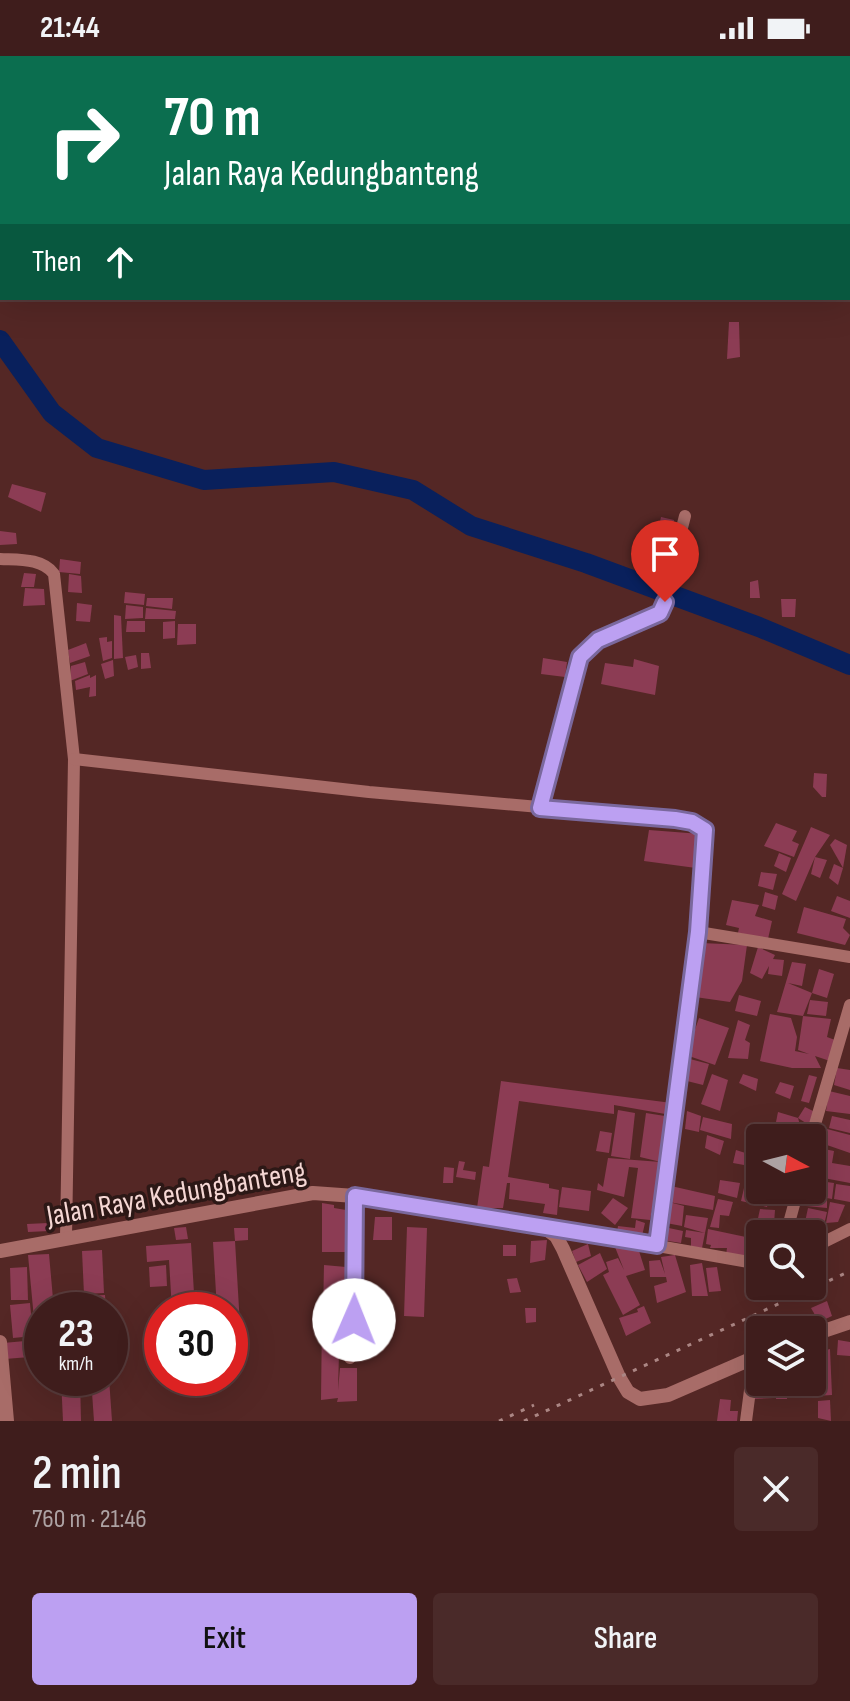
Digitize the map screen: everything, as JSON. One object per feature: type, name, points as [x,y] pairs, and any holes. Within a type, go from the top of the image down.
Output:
[{"type":"street","points":[[540,808],[580,657],[598,640],[660,613],[685,516]]},
{"type":"street","points":[[0,559],[41,563],[54,574],[74,759],[66,1237]]},
{"type":"street","points":[[74,759],[540,808],[675,819],[700,825],[705,830],[705,842],[698,932],[657,1245]]},
{"type":"street","points":[[698,932],[850,957]]},
{"type":"street","points":[[816,1124],[847,1026],[850,1005]]},
{"type":"street","name":"Jalan Raya Kedungbanteng","points":[[6,1250],[291,1195],[355,1196],[545,1226]]},
{"type":"street","points":[[350,1358],[355,1314],[355,1196]]},
{"type":"street","points":[[545,1226],[746,1261]]},
{"type":"street","points":[[545,1226],[556,1236],[563,1249],[619,1377],[633,1396],[647,1400],[668,1395],[746,1361]]},
{"type":"street","points":[[826,1241],[850,1229]]},
{"type":"street","points":[[0,1261],[6,1250]]},
{"type":"street","points":[[826,1330],[850,1322]]},
{"type":"street","points":[[0,1342],[7,1421]]},
{"type":"street","points":[[746,1421],[748,1396]]},
{"type":"building","points":[[729,322],[739,322],[740,357],[727,359]]},
{"type":"building","points":[[12,484],[46,493],[41,512],[8,497]]},
{"type":"building","points":[[661,517],[674,520],[670,545],[655,545]]},
{"type":"building","points":[[0,531],[16,533],[17,544],[0,545]]},
{"type":"building","points":[[60,559],[81,562],[80,574],[59,572]]},
{"type":"building","points":[[24,573],[36,574],[34,587],[21,587]]},
{"type":"building","points":[[69,574],[81,576],[82,593],[68,592]]},
{"type":"building","points":[[758,580],[760,598],[750,598],[750,582]]},
{"type":"building","points":[[25,588],[44,589],[45,605],[23,606]]},
{"type":"building","points":[[125,592],[145,594],[144,605],[124,603]]},
{"type":"building","points":[[147,598],[173,598],[172,609],[146,606]]},
{"type":"building","points":[[781,599],[796,599],[795,617],[782,617]]},
{"type":"building","points":[[77,603],[92,605],[90,622],[76,621]]},
{"type":"building","points":[[126,605],[143,607],[143,618],[125,619]]},
{"type":"building","points":[[146,608],[176,611],[175,619],[145,619]]},
{"type":"building","points":[[114,615],[121,616],[123,658],[114,659]]},
{"type":"building","points":[[127,621],[145,621],[145,632],[126,632]]},
{"type":"building","points":[[175,621],[175,638],[163,639],[163,622]]},
{"type":"building","points":[[178,624],[196,624],[196,644],[177,645]]},
{"type":"building","points":[[107,637],[107,642],[112,641],[112,658],[103,661],[99,638]]},
{"type":"building","points":[[86,643],[90,656],[70,663],[68,650]]},
{"type":"building","points":[[141,653],[149,653],[151,668],[141,669]]},
{"type":"building","points":[[136,655],[138,667],[128,670],[125,657]]},
{"type":"building","points":[[543,658],[567,662],[565,677],[541,674]]},
{"type":"building","points":[[634,659],[659,666],[655,695],[601,684],[605,663],[633,667]]},
{"type":"building","points":[[113,660],[114,676],[105,679],[101,664]]},
{"type":"building","points":[[85,662],[88,674],[70,681],[71,666]]},
{"type":"building","points":[[90,675],[90,678],[96,675],[96,696],[89,697],[90,687],[76,690],[75,681]]},
{"type":"building","points":[[814,773],[827,774],[826,797],[822,797],[813,787]]},
{"type":"building","points":[[776,823],[797,831],[792,841],[799,844],[794,857],[764,846]]},
{"type":"building","points":[[811,827],[830,835],[815,857],[796,901],[782,894]]},
{"type":"building","points":[[649,830],[701,834],[696,868],[644,861]]},
{"type":"building","points":[[835,839],[847,845],[843,868],[830,845]]},
{"type":"building","points":[[779,853],[791,858],[786,872],[774,866]]},
{"type":"building","points":[[815,857],[827,860],[820,878],[811,874]]},
{"type":"building","points":[[834,864],[843,868],[838,885],[829,878]]},
{"type":"building","points":[[761,872],[777,874],[773,890],[758,886]]},
{"type":"building","points":[[765,892],[778,896],[775,910],[762,906]]},
{"type":"building","points":[[837,896],[850,901],[850,918],[831,911]]},
{"type":"building","points":[[732,900],[759,905],[755,916],[772,921],[768,939],[738,933],[739,928],[726,925]]},
{"type":"building","points":[[804,907],[846,919],[843,928],[850,935],[845,945],[797,933]]},
{"type":"building","points":[[701,943],[747,945],[742,981],[730,1002],[695,997]]},
{"type":"building","points":[[758,947],[775,955],[773,959],[784,960],[782,976],[768,974],[769,966],[762,979],[750,973]]},
{"type":"building","points":[[792,962],[806,964],[802,986],[788,983],[812,993],[803,1016],[777,1012]]},
{"type":"building","points":[[819,969],[834,974],[827,998],[812,993]]},
{"type":"building","points":[[739,995],[761,1001],[757,1016],[735,1011]]},
{"type":"building","points":[[810,1000],[828,1002],[826,1016],[807,1014]]},
{"type":"building","points":[[770,1014],[791,1018],[797,1037],[795,1051],[809,1054],[798,1050],[803,1016],[831,1019],[827,1037],[835,1040],[830,1061],[815,1056],[821,1068],[792,1068],[760,1061]]},
{"type":"building","points":[[699,1018],[729,1028],[715,1065],[686,1055]]},
{"type":"building","points":[[738,1020],[750,1025],[745,1040],[750,1043],[748,1059],[728,1058]]},
{"type":"building","points":[[690,1059],[709,1064],[703,1085],[683,1080]]},
{"type":"building","points":[[837,1068],[850,1070],[850,1090],[834,1085]]},
{"type":"building","points":[[712,1074],[728,1080],[720,1111],[701,1104]]},
{"type":"building","points":[[743,1074],[758,1079],[756,1091],[739,1083]]},
{"type":"building","points":[[809,1075],[817,1077],[809,1103],[801,1101]]},
{"type":"building","points":[[501,1081],[672,1103],[671,1115],[614,1105],[614,1114],[519,1101],[508,1177],[549,1184],[549,1188],[559,1190],[557,1215],[543,1213],[545,1204],[509,1199],[510,1183],[507,1183],[503,1208],[477,1208],[483,1166],[489,1167]]},
{"type":"building","points":[[780,1082],[794,1086],[790,1099],[775,1093]]},
{"type":"building","points":[[829,1091],[850,1096],[850,1114],[826,1111]]},
{"type":"building","points":[[805,1107],[815,1112],[809,1124],[798,1118]]},
{"type":"building","points":[[618,1110],[635,1113],[630,1159],[611,1156]]},
{"type":"building","points":[[687,1111],[701,1116],[699,1132],[685,1129]]},
{"type":"building","points":[[778,1112],[798,1118],[800,1124],[776,1124]]},
{"type":"building","points":[[646,1113],[665,1116],[661,1162],[640,1157]]},
{"type":"building","points":[[832,1116],[850,1120],[850,1133],[829,1128]]},
{"type":"building","points":[[703,1117],[732,1124],[731,1139],[700,1130]]},
{"type":"building","points":[[827,1129],[850,1135],[850,1153],[826,1145]]},
{"type":"building","points":[[600,1131],[612,1133],[609,1153],[596,1151]]},
{"type":"building","points":[[707,1135],[724,1141],[720,1155],[705,1148]]},
{"type":"building","points":[[826,1149],[834,1151],[832,1163],[850,1166],[850,1183],[826,1178]]},
{"type":"building","points":[[736,1150],[746,1153],[746,1165],[733,1163]]},
{"type":"building","points":[[608,1158],[661,1162],[650,1220],[631,1218],[638,1168],[629,1167],[624,1197],[597,1190],[598,1183],[603,1187]]},
{"type":"building","points":[[459,1161],[465,1162],[463,1170],[476,1172],[475,1180],[456,1177]]},
{"type":"building","points":[[444,1167],[454,1168],[453,1183],[443,1183]]},
{"type":"building","points":[[720,1180],[740,1183],[737,1198],[718,1193]]},
{"type":"building","points":[[826,1182],[834,1183],[832,1199],[826,1198]]},
{"type":"building","points":[[836,1184],[850,1186],[850,1202],[834,1199]]},
{"type":"building","points":[[671,1186],[715,1196],[713,1210],[669,1202],[684,1206],[682,1226],[666,1223],[667,1214],[664,1213]]},
{"type":"building","points":[[562,1187],[591,1191],[589,1211],[559,1207]]},
{"type":"building","points":[[744,1188],[746,1188],[746,1202],[741,1201]]},
{"type":"building","points":[[613,1198],[628,1208],[615,1225],[601,1213]]},
{"type":"building","points":[[718,1199],[733,1202],[729,1216],[720,1215],[719,1228],[710,1227]]},
{"type":"building","points":[[827,1199],[827,1208],[806,1206],[826,1204]]},
{"type":"building","points":[[830,1202],[845,1205],[838,1222],[826,1223]]},
{"type":"building","points":[[322,1203],[334,1205],[334,1208],[346,1210],[346,1214],[352,1215],[355,1252],[322,1252]]},
{"type":"building","points":[[808,1208],[827,1212],[825,1220],[805,1220]]},
{"type":"building","points":[[760,1209],[775,1210],[774,1220],[758,1220]]},
{"type":"building","points":[[686,1215],[708,1218],[705,1233],[684,1227]]},
{"type":"building","points":[[375,1217],[392,1217],[392,1240],[373,1240]]},
{"type":"building","points":[[636,1220],[645,1223],[642,1236],[617,1232],[618,1226],[635,1228]]},
{"type":"building","points":[[48,1223],[49,1231],[28,1232],[27,1224]]},
{"type":"building","points":[[186,1227],[188,1239],[176,1240],[174,1228]]},
{"type":"building","points":[[407,1227],[427,1228],[424,1317],[404,1316]]},
{"type":"building","points":[[664,1227],[683,1231],[681,1243],[662,1240]]},
{"type":"building","points":[[234,1228],[248,1228],[248,1240],[235,1241]]},
{"type":"building","points":[[708,1229],[746,1237],[746,1258],[726,1255],[727,1248],[710,1248],[711,1245],[706,1244]]},
{"type":"building","points":[[686,1230],[705,1233],[702,1248],[691,1247],[691,1238],[685,1237]]},
{"type":"building","points":[[547,1240],[545,1260],[530,1263],[531,1241]]},
{"type":"building","points":[[235,1241],[238,1292],[216,1292],[213,1242]]},
{"type":"building","points":[[191,1243],[194,1292],[171,1292],[169,1260],[147,1262],[146,1246]]},
{"type":"building","points":[[588,1244],[591,1256],[576,1262],[572,1251]]},
{"type":"building","points":[[503,1245],[516,1245],[516,1256],[503,1256]]},
{"type":"building","points":[[615,1247],[639,1251],[645,1270],[626,1276],[640,1305],[623,1315],[603,1275],[609,1272],[606,1262],[618,1258],[624,1270]]},
{"type":"building","points":[[102,1250],[104,1292],[84,1292],[82,1251]]},
{"type":"building","points":[[600,1253],[607,1269],[587,1282],[578,1265]]},
{"type":"building","points":[[49,1254],[52,1292],[31,1292],[28,1255]]},
{"type":"building","points":[[675,1255],[686,1292],[657,1303],[654,1286],[667,1282],[666,1277],[650,1277],[649,1261],[660,1260],[665,1274],[661,1257]]},
{"type":"building","points":[[702,1263],[708,1296],[692,1296],[690,1265]]},
{"type":"building","points":[[166,1265],[167,1286],[150,1287],[149,1267]]},
{"type":"building","points":[[324,1265],[346,1267],[345,1318],[323,1314]]},
{"type":"building","points":[[27,1267],[28,1292],[24,1292],[24,1300],[11,1300],[10,1268]]},
{"type":"building","points":[[717,1267],[721,1291],[709,1292],[706,1268]]},
{"type":"building","points":[[517,1278],[521,1292],[510,1293],[507,1279]]},
{"type":"building","points":[[827,1301],[832,1316],[826,1319],[826,1316],[816,1316],[811,1308]]},
{"type":"building","points":[[24,1304],[24,1337],[13,1338],[10,1305]]},
{"type":"building","points":[[644,1306],[651,1323],[626,1336],[619,1318],[638,1312],[637,1309]]},
{"type":"building","points":[[525,1308],[536,1308],[536,1322],[526,1323]]},
{"type":"building","points":[[322,1316],[340,1317],[338,1390],[340,1368],[357,1368],[357,1401],[337,1402],[338,1398],[321,1400]]},
{"type":"building","points":[[838,1340],[850,1342],[850,1356],[837,1355]]},
{"type":"building","points":[[24,1341],[24,1357],[5,1359],[3,1343]]},
{"type":"building","points":[[830,1349],[832,1395],[826,1395],[826,1350]]},
{"type":"building","points":[[62,1396],[80,1396],[81,1421],[63,1421]]},
{"type":"building","points":[[92,1396],[110,1396],[112,1421],[94,1421]]},
{"type":"building","points":[[753,1396],[774,1396],[774,1398],[753,1399]]},
{"type":"building","points":[[720,1399],[731,1400],[730,1411],[738,1411],[737,1421],[717,1421]]},
{"type":"building","points":[[830,1400],[831,1421],[818,1418],[818,1401]]},
{"type":"waterway","points":[[0,340],[52,413],[97,448],[204,480],[334,472],[413,490],[471,526],[586,563],[759,627],[850,665]]},
{"type":"railway","points":[[524,1421],[850,1271]]},
{"type":"railway","points":[[499,1421],[534,1405]]},
{"type":"route","points":[[354,1320],[355,1196],[657,1245],[698,932],[705,830],[692,822],[675,819],[540,808],[580,657],[598,640],[660,613],[665,602]]}]
